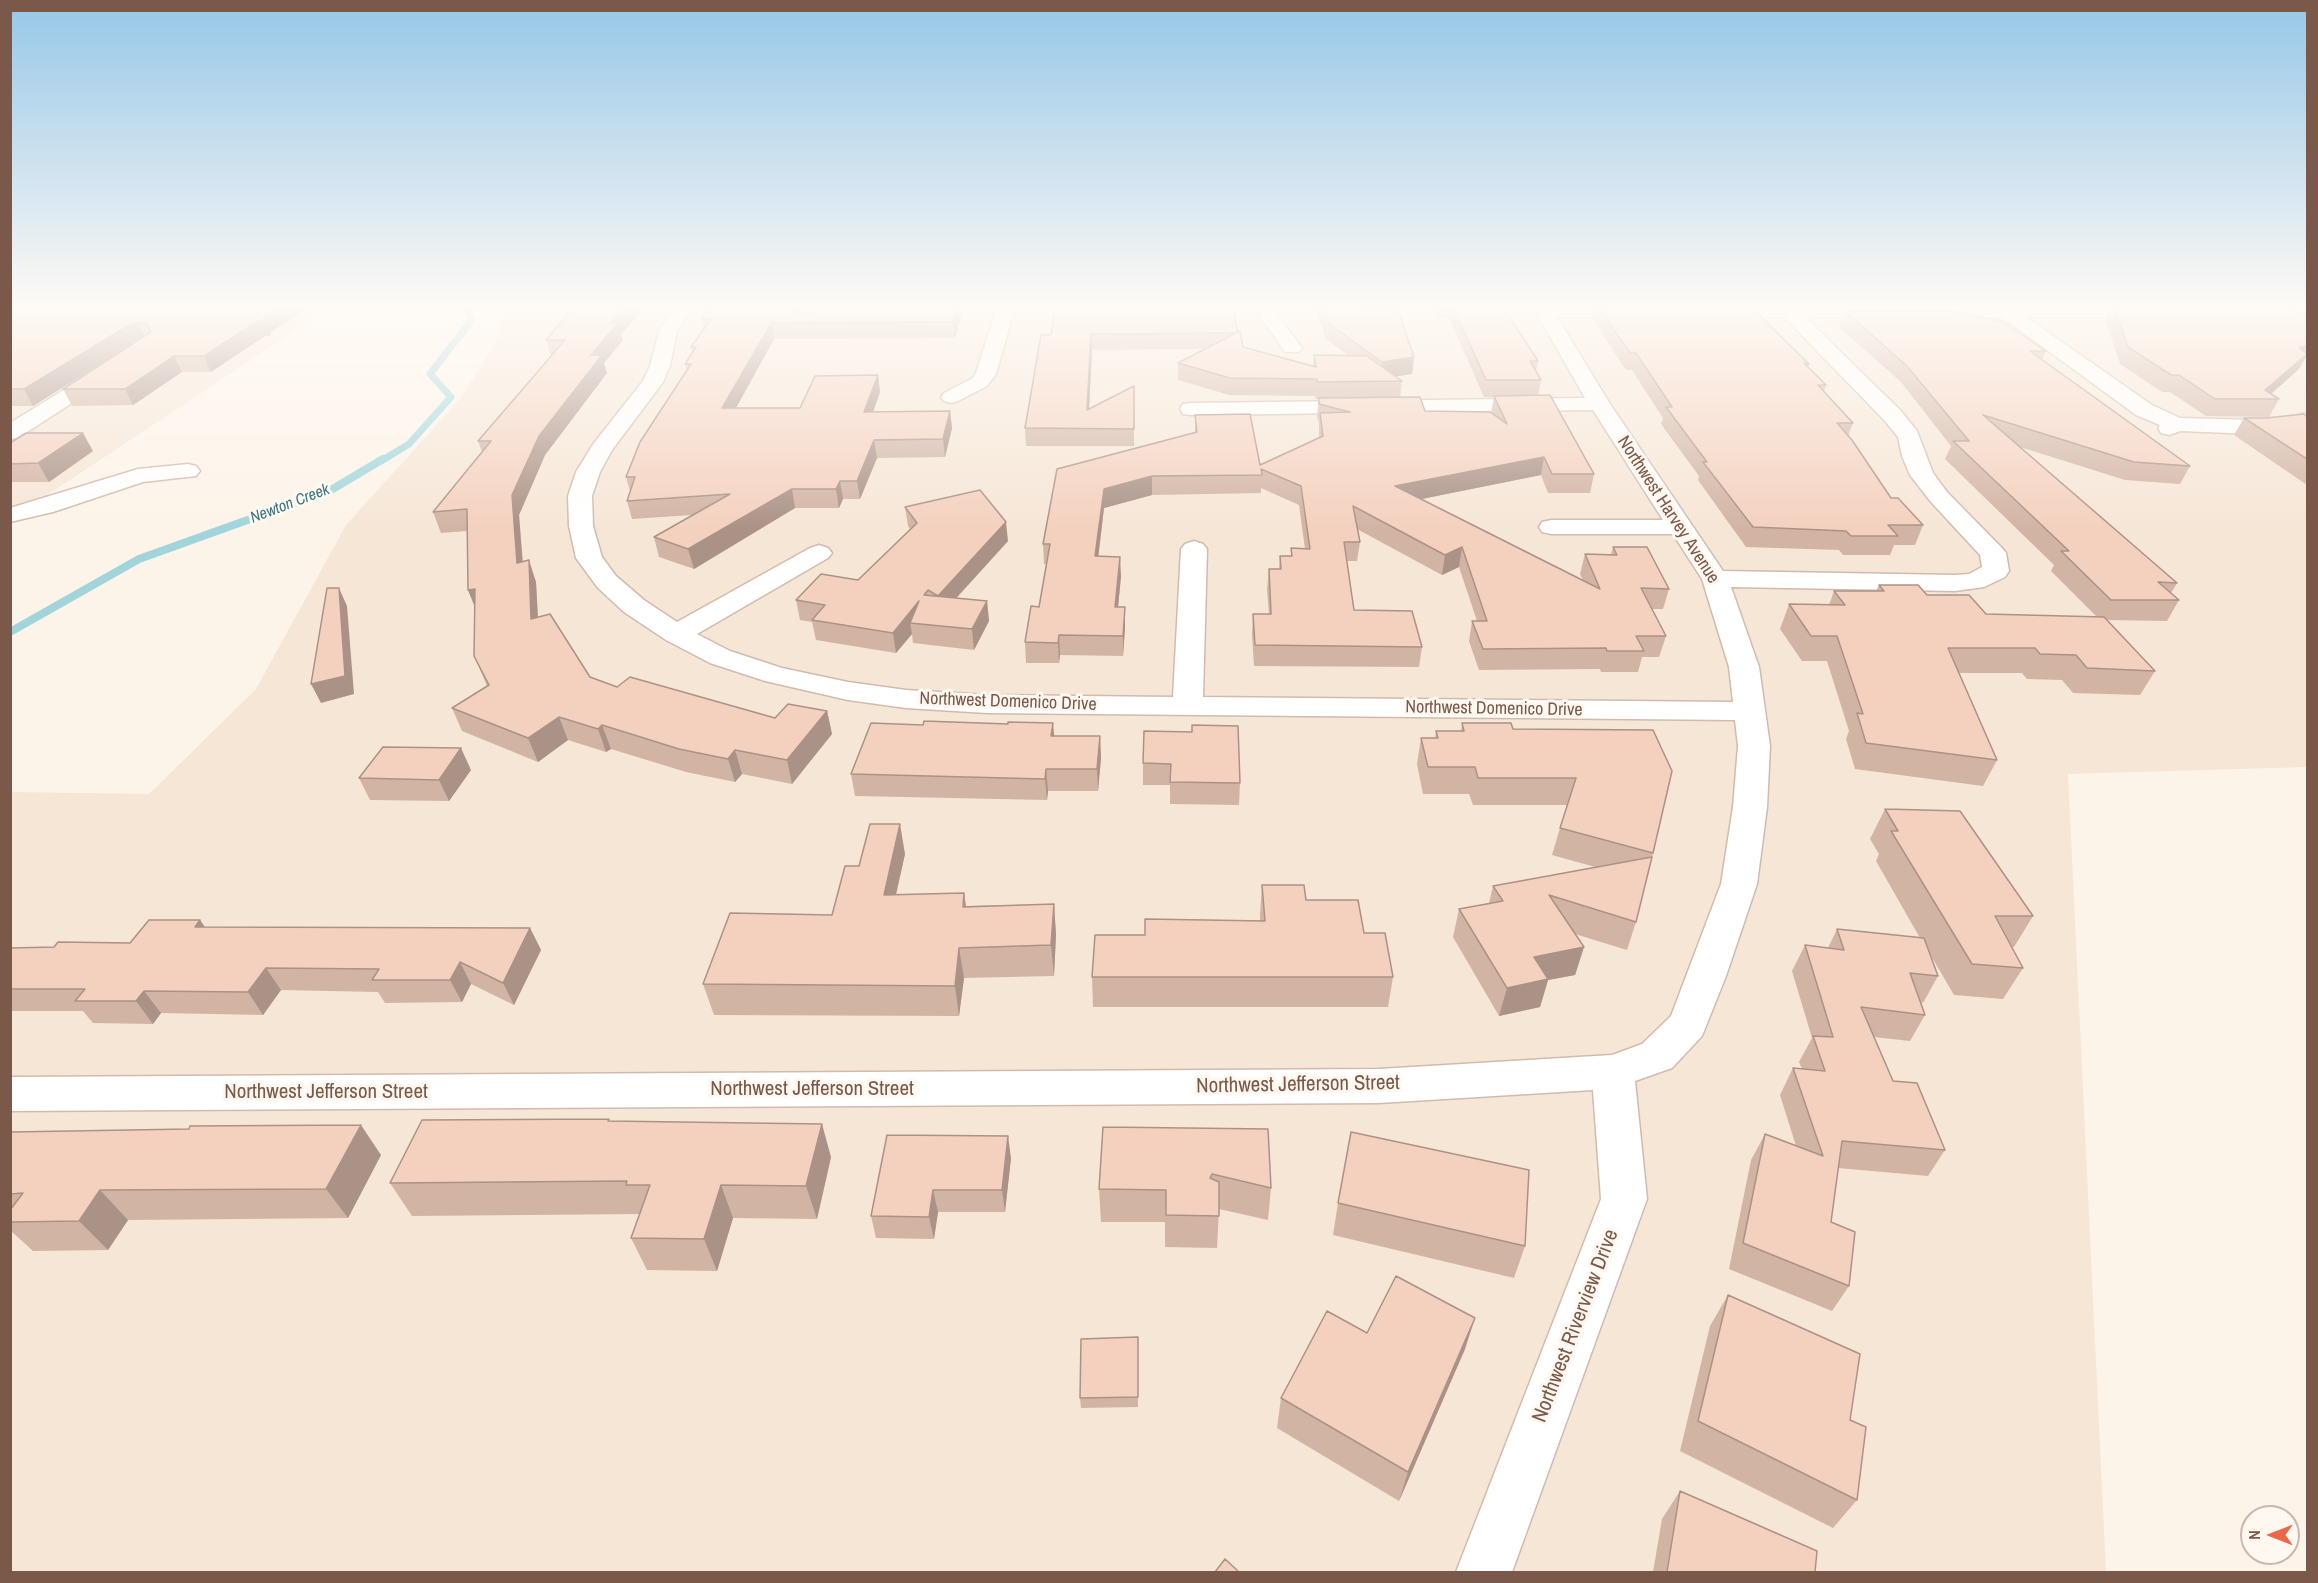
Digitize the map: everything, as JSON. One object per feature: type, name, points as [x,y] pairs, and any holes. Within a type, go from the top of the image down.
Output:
[{"type":"street","points":[[10,433],[93,381]]},
{"type":"street","name":"Northwest Domenico Drive","points":[[653,381],[602,448],[588,472],[580,496],[581,526],[589,558],[607,582],[634,606],[676,634],[720,657],[775,675],[906,699],[987,704],[1750,711]]},
{"type":"street","points":[[951,397],[981,381]]},
{"type":"street","name":"Northwest Harvey Avenue","points":[[1585,381],[1715,579],[1744,668],[1754,746],[1750,807],[1739,884],[1688,1025],[1657,1056],[1613,1072]]},
{"type":"street","points":[[1715,579],[1916,583],[1975,581],[1996,570],[1993,554],[1985,543],[1939,497],[1922,475],[1913,456],[1910,436],[1858,381]]},
{"type":"street","points":[[2103,381],[2144,410],[2173,426],[2255,427],[2283,425],[2307,419]]},
{"type":"street","points":[[1191,409],[1599,404]]},
{"type":"street","points":[[10,515],[44,507],[138,476],[188,471]]},
{"type":"street","points":[[1551,527],[1682,527]]},
{"type":"street","points":[[1188,705],[1194,549]]},
{"type":"street","points":[[676,634],[819,553]]},
{"type":"street","name":"Northwest Jefferson Street","points":[[10,1094],[1379,1086],[1613,1072]]},
{"type":"street","name":"Northwest Riverview Drive","points":[[1484,1572],[1624,1199],[1613,1072]]},
{"type":"shaded area","points":[[11,381],[219,381],[11,519]]},
{"type":"shaded area","points":[[471,381],[2307,381],[2307,767],[2068,774],[2106,1572],[11,1572],[11,792],[149,794],[256,689],[346,525],[460,399]]},
{"type":"building","points":[[10,381],[37,381],[24,389],[10,389]]},
{"type":"building","points":[[76,381],[137,381],[125,389],[63,389]]},
{"type":"building","points":[[530,381],[582,381],[539,436],[512,495],[517,563],[529,560],[531,619],[550,614],[590,677],[617,687],[630,677],[775,718],[788,704],[827,711],[787,760],[735,750],[728,759],[679,749],[602,725],[598,729],[559,717],[528,738],[452,708],[489,685],[474,656],[475,589],[468,590],[467,509],[433,512],[491,441],[478,441]]},
{"type":"building","points":[[680,381],[738,381],[722,408],[800,408],[813,381],[876,381],[864,412],[950,411],[943,439],[874,440],[857,481],[840,481],[836,489],[792,489],[688,549],[654,537],[730,494],[627,501],[635,477],[626,477],[640,442]]},
{"type":"building","points":[[1033,381],[1089,381],[1087,410],[1134,386],[1134,429],[1025,428]]},
{"type":"building","points":[[1317,381],[1402,381],[1317,382]]},
{"type":"building","points":[[1655,381],[1822,381],[1826,385],[1818,385],[1853,423],[1837,423],[1852,440],[1891,498],[1898,498],[1923,525],[1888,525],[1898,536],[1851,536],[1846,531],[1753,527],[1703,462],[1707,462],[1666,407],[1672,407]]},
{"type":"building","points":[[1919,381],[2072,381],[2190,466],[2134,462],[1983,415],[2177,583],[2158,582],[2179,600],[2111,600],[2061,551],[2069,551],[1953,441],[1969,441]]},
{"type":"building","points":[[2188,381],[2276,381],[2265,390],[2279,399],[2215,399]]},
{"type":"building","points":[[1550,395],[1594,474],[1552,474],[1544,457],[1395,486],[1600,589],[1585,554],[1617,555],[1613,547],[1647,547],[1669,589],[1641,588],[1666,636],[1636,636],[1644,651],[1607,651],[1606,648],[1483,649],[1472,621],[1487,621],[1462,547],[1445,555],[1353,506],[1360,542],[1344,542],[1354,610],[1412,611],[1422,647],[1255,645],[1253,614],[1271,614],[1269,569],[1281,569],[1280,556],[1292,556],[1291,548],[1310,549],[1301,486],[1261,469],[1262,475],[1152,476],[1104,489],[1095,556],[1120,557],[1115,607],[1125,607],[1123,636],[1059,635],[1058,643],[1025,642],[1031,606],[1039,607],[1050,544],[1043,544],[1057,469],[1197,432],[1195,415],[1250,414],[1260,465],[1323,436],[1320,413],[1350,412],[1319,404],[1319,398],[1420,397],[1425,411],[1490,412],[1507,424],[1494,396]]},
{"type":"building","points":[[2304,414],[2307,417],[2307,459],[2244,418],[2266,418]]},
{"type":"building","points":[[26,433],[83,433],[38,463],[10,464],[10,443]]},
{"type":"building","points":[[980,490],[1006,522],[938,596],[928,590],[924,595],[987,601],[972,629],[910,623],[919,601],[893,633],[812,620],[825,605],[796,600],[821,574],[858,580],[917,523],[905,507]]},
{"type":"building","points":[[1879,585],[1918,585],[1927,595],[1969,595],[1986,614],[2104,617],[2155,671],[2087,668],[2076,655],[2040,654],[2035,648],[1948,648],[1997,760],[1866,743],[1857,713],[1863,714],[1837,636],[1811,636],[1789,604],[1845,605],[1834,591],[1884,591]]},
{"type":"building","points":[[327,588],[339,588],[345,676],[311,684]]},
{"type":"building","points":[[924,721],[1053,723],[1051,736],[1100,736],[1097,769],[1046,769],[1045,779],[851,774],[871,723],[923,725]]},
{"type":"building","points":[[1462,723],[1511,723],[1513,729],[1653,730],[1672,771],[1653,853],[1560,828],[1576,778],[1478,778],[1475,767],[1428,767],[1421,738],[1438,738],[1436,731],[1464,731]]},
{"type":"building","points":[[1192,725],[1238,726],[1240,783],[1170,782],[1171,764],[1143,763],[1144,731],[1192,732]]},
{"type":"building","points":[[383,747],[461,748],[439,780],[359,778]]},
{"type":"building","points":[[1885,809],[1960,811],[2033,916],[1995,916],[2023,968],[1972,964],[1891,831],[1898,831]]},
{"type":"building","points":[[870,824],[900,824],[884,895],[964,893],[963,907],[1054,904],[1051,945],[959,948],[955,986],[703,984],[730,913],[832,915],[845,866],[859,866]]},
{"type":"building","points":[[1652,857],[1636,922],[1549,895],[1584,947],[1534,957],[1548,979],[1507,988],[1459,909],[1503,901],[1493,886]]},
{"type":"building","points":[[1262,885],[1304,885],[1306,900],[1358,900],[1364,933],[1385,933],[1393,977],[1092,977],[1095,935],[1145,935],[1145,919],[1265,921]]},
{"type":"building","points":[[149,920],[200,920],[195,927],[530,928],[503,983],[460,962],[450,980],[372,980],[379,969],[266,968],[248,992],[144,991],[136,1001],[75,1001],[85,989],[10,989],[10,948],[54,947],[58,942],[130,943]]},
{"type":"building","points":[[1837,929],[1924,938],[1938,976],[1910,973],[1925,1015],[1861,1007],[1893,1081],[1917,1083],[1945,1150],[1842,1141],[1831,1222],[1855,1232],[1849,1286],[1743,1243],[1765,1134],[1823,1156],[1793,1068],[1825,1071],[1813,1036],[1833,1037],[1805,945],[1844,950]]},
{"type":"building","points":[[609,1119],[608,1121],[822,1124],[806,1186],[721,1185],[704,1239],[631,1238],[650,1185],[626,1185],[627,1181],[390,1183],[422,1120]]},
{"type":"building","points":[[361,1125],[326,1189],[100,1190],[79,1221],[10,1222],[10,1210],[23,1193],[10,1194],[10,1132],[189,1129],[190,1126]]},
{"type":"building","points":[[1103,1127],[1268,1129],[1271,1188],[1212,1174],[1210,1178],[1219,1182],[1219,1216],[1166,1215],[1166,1190],[1099,1189]]},
{"type":"building","points":[[1351,1132],[1529,1170],[1525,1246],[1338,1203]]},
{"type":"building","points":[[887,1135],[1008,1136],[1002,1190],[933,1190],[929,1217],[871,1216]]},
{"type":"building","points":[[1396,1276],[1475,1318],[1408,1472],[1281,1398],[1327,1311],[1367,1333]]},
{"type":"building","points":[[1728,1295],[1860,1354],[1850,1420],[1866,1427],[1857,1500],[1698,1421]]},
{"type":"building","points":[[1138,1337],[1138,1397],[1080,1398],[1081,1339]]},
{"type":"building","points":[[1680,1491],[1817,1551],[1815,1572],[1667,1572]]},
{"type":"building","points":[[1225,1559],[1239,1572],[1215,1572]]},
{"type":"waterway","name":"Newton Creek","points":[[381,461],[409,444],[451,397],[436,381]]},
{"type":"waterway","name":"Newton Creek","points":[[10,632],[139,559],[331,490],[383,459]]}]
